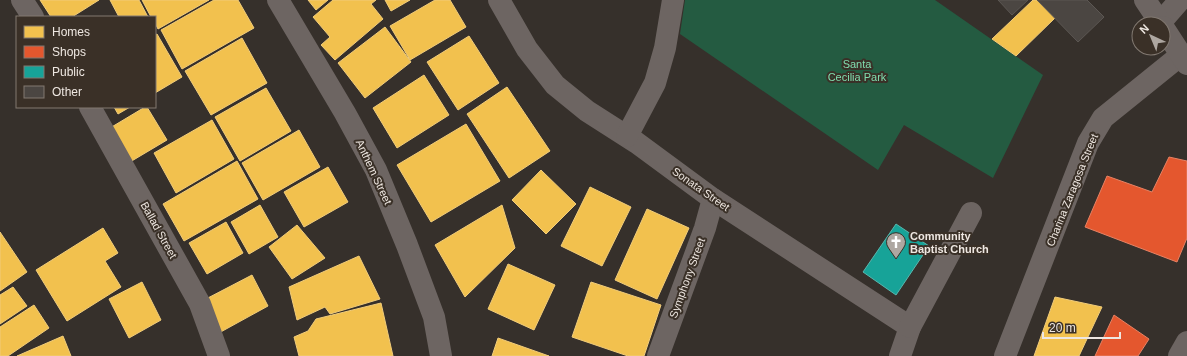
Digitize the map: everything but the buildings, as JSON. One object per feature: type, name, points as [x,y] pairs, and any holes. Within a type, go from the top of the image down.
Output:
[{"type":"street","points":[[22,0],[32,16]]},
{"type":"street","name":"Anthem Street","points":[[278,0],[345,113],[376,170],[407,245],[434,317],[441,356]]},
{"type":"street","name":"Sonata Street","points":[[499,0],[527,49],[555,85],[587,111],[627,136],[713,198],[910,327]]},
{"type":"street","points":[[627,136],[655,83],[665,48],[673,0]]},
{"type":"street","points":[[1145,0],[1155,16]]},
{"type":"street","points":[[1168,16],[1180,0]]},
{"type":"street","points":[[1171,40],[1184,59]]},
{"type":"street","name":"Charina Zaragosa Street","points":[[1005,356],[1088,143],[1103,118],[1184,59]]},
{"type":"street","name":"Ballad Street","points":[[91,108],[200,304],[220,356]]},
{"type":"street","name":"Symphony Street","points":[[658,356],[704,228],[713,198]]},
{"type":"street","points":[[900,356],[910,327],[971,214]]},
{"type":"street","points":[[1178,356],[1187,342]]},
{"type":"green space","name":"Santa Cecilia Park","points":[[685,0],[935,0],[1043,75],[993,178],[904,125],[878,170],[680,34]]},
{"type":"place","name":"Community Baptist Church","points":[[896,259]]}]
